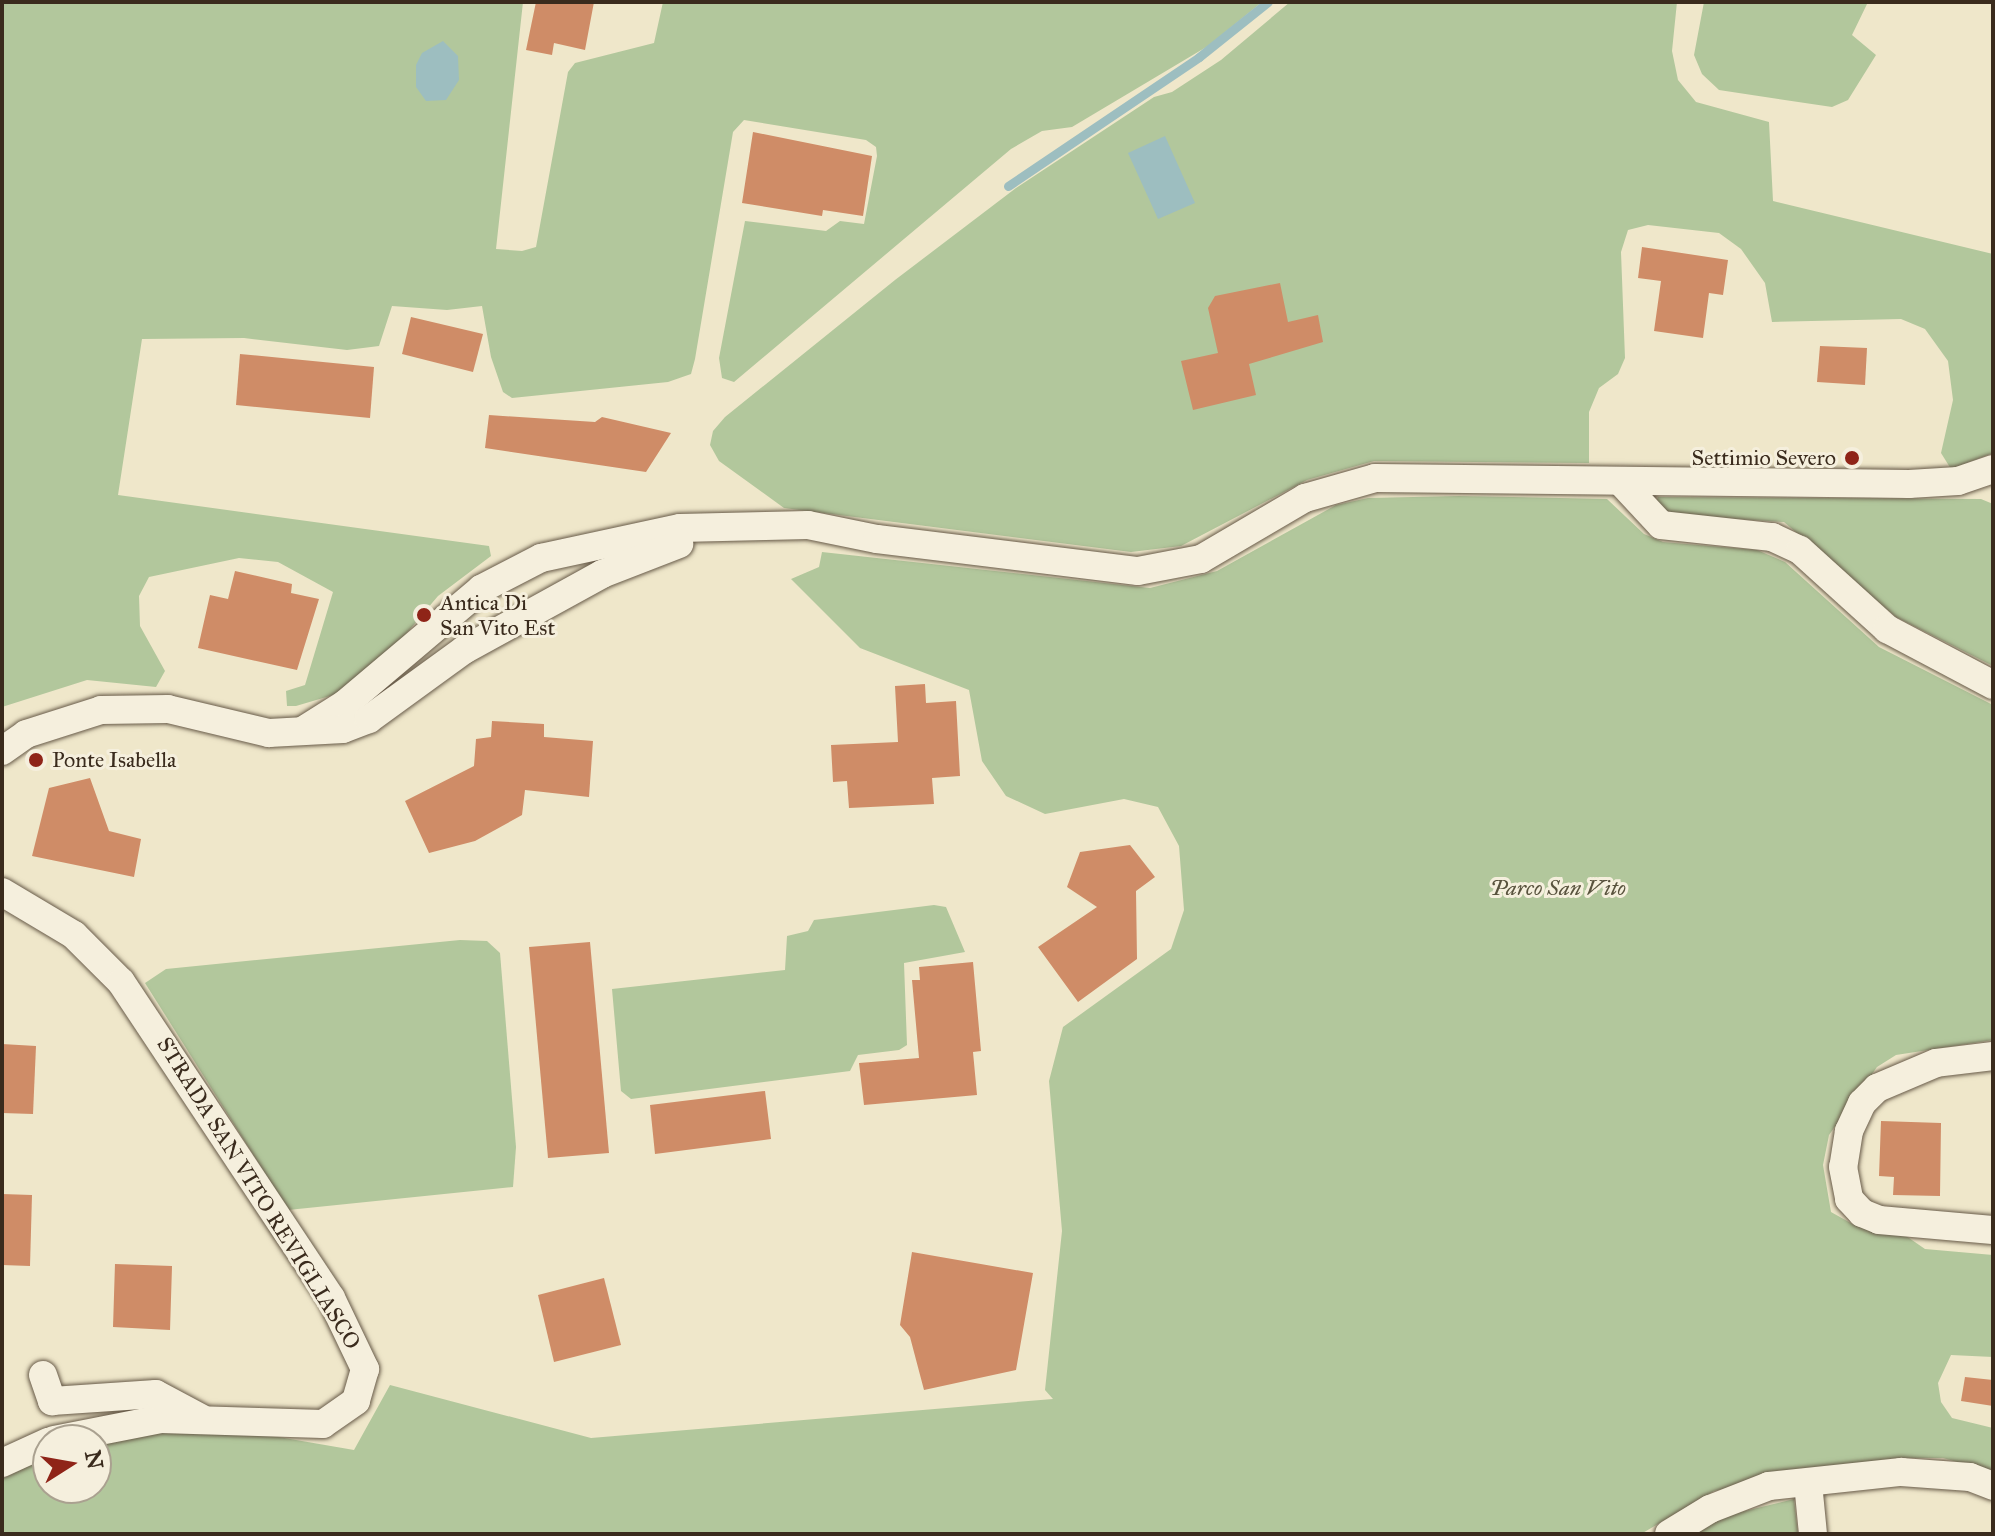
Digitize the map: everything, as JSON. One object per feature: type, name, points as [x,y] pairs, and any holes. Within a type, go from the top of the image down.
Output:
[{"type":"street","points":[[302,731],[345,704],[446,613],[541,558],[680,528],[808,525],[877,539],[1138,571],[1201,559],[1305,498],[1375,478],[1909,484],[1958,481],[1993,469]]},
{"type":"street","points":[[1620,481],[1661,525],[1772,537],[1800,550],[1887,629],[1993,685]]},
{"type":"street","points":[[2,751],[26,734],[101,710],[168,709],[269,733],[343,729],[369,719],[464,650],[602,574],[653,551],[727,529]]},
{"type":"street","name":"STRADA SAN VITO REVIGLIASCO","points":[[2,892],[74,935],[121,982],[361,1351],[365,1369],[356,1401],[323,1424],[202,1418],[161,1419],[112,1429]]},
{"type":"street","points":[[1993,1056],[1936,1063],[1877,1088],[1862,1103],[1849,1131],[1843,1167],[1849,1199],[1862,1213],[1879,1220],[1993,1230]]},
{"type":"street","name":"STRADA SAN VITO REVIGLIASCO","points":[[43,1375],[52,1401],[156,1394],[202,1418]]},
{"type":"street","points":[[2,1463],[32,1449]]},
{"type":"street","points":[[1669,1534],[1747,1493],[1808,1483],[1901,1472],[1970,1477],[1993,1486]]},
{"type":"street","points":[[1808,1483],[1813,1534]]},
{"type":"green space","points":[[2,2],[523,2],[496,249],[522,251],[536,247],[568,72],[575,63],[654,43],[663,2],[1262,2],[1208,46],[1072,127],[1042,131],[1011,149],[734,382],[722,378],[719,358],[745,221],[826,231],[840,221],[864,224],[877,156],[876,147],[866,140],[744,120],[733,132],[695,359],[691,374],[668,382],[512,398],[503,392],[491,357],[482,306],[447,310],[392,306],[379,346],[347,350],[244,338],[142,339],[118,495],[489,546],[491,556],[438,596],[378,667],[350,690],[287,706],[286,691],[305,685],[333,592],[278,562],[239,558],[149,577],[139,596],[140,626],[165,671],[156,687],[87,680],[2,707]]},
{"type":"green space","points":[[1290,2],[1677,2],[1672,51],[1678,80],[1696,102],[1769,122],[1773,201],[1993,254],[1993,453],[1951,469],[1941,453],[1953,400],[1948,361],[1925,329],[1901,319],[1772,322],[1765,283],[1741,249],[1719,233],[1648,225],[1628,230],[1621,252],[1625,358],[1618,374],[1599,388],[1589,412],[1589,463],[1374,461],[1307,480],[1181,546],[1131,552],[784,508],[719,461],[710,445],[713,431],[725,417],[895,280],[1016,188],[1154,97],[1172,92],[1221,60]]},
{"type":"green space","points":[[1704,2],[1868,2],[1852,35],[1876,55],[1848,100],[1832,107],[1719,90],[1702,74],[1694,55]]},
{"type":"green space","points":[[1658,497],[1981,499],[1993,504],[1993,666],[1896,617],[1784,522],[1670,515],[1654,506]]},
{"type":"green space","name":"Parco San Vito","points":[[1368,498],[1607,499],[1644,534],[1663,542],[1757,550],[1785,562],[1879,647],[1993,705],[1993,1040],[1896,1055],[1877,1067],[1829,1135],[1823,1165],[1831,1212],[1856,1226],[1896,1229],[1925,1249],[1993,1255],[1993,1357],[1951,1355],[1938,1383],[1941,1402],[1952,1418],[1993,1428],[1993,1472],[1943,1458],[1906,1458],[1759,1481],[1714,1491],[1641,1534],[2,1534],[2,1479],[32,1464],[32,1504],[112,1504],[112,1441],[220,1427],[354,1450],[390,1385],[591,1438],[1053,1399],[1045,1390],[1062,1231],[1049,1081],[1063,1027],[1171,949],[1184,910],[1179,846],[1158,807],[1124,799],[1045,814],[1006,796],[982,761],[969,690],[860,648],[791,579],[819,567],[822,552],[1150,588],[1217,571],[1336,505]]},
{"type":"green space","points":[[934,905],[946,907],[965,952],[904,963],[907,1045],[899,1050],[858,1055],[850,1071],[631,1099],[621,1091],[612,989],[785,970],[787,936],[808,931],[814,920]]},
{"type":"green space","points":[[460,940],[487,941],[500,953],[516,1147],[513,1187],[288,1210],[145,983],[166,969]]},
{"type":"green space","points":[[1794,1499],[1798,1534],[1695,1534],[1720,1517]]},
{"type":"water","points":[[443,41],[458,56],[459,80],[446,100],[426,101],[416,87],[416,65],[422,53]]},
{"type":"water","points":[[1165,136],[1195,203],[1158,219],[1128,153]]},
{"type":"building","points":[[536,2],[594,2],[585,50],[554,43],[552,55],[526,50]]},
{"type":"building","points":[[753,132],[872,156],[863,216],[823,210],[822,216],[742,203]]},
{"type":"building","points":[[1642,247],[1728,260],[1723,295],[1709,293],[1703,338],[1654,331],[1661,281],[1638,278]]},
{"type":"building","points":[[1280,283],[1288,322],[1318,315],[1323,342],[1249,364],[1256,395],[1193,410],[1181,361],[1218,353],[1208,308],[1215,296]]},
{"type":"building","points":[[411,317],[483,334],[473,372],[402,354]]},
{"type":"building","points":[[1820,346],[1867,348],[1865,385],[1817,382]]},
{"type":"building","points":[[240,354],[374,367],[370,418],[236,405]]},
{"type":"building","points":[[489,415],[595,422],[602,417],[671,433],[646,472],[485,448]]},
{"type":"building","points":[[235,571],[292,584],[291,593],[319,599],[297,670],[198,648],[210,595],[228,599]]},
{"type":"building","points":[[925,684],[926,703],[956,701],[960,776],[932,778],[934,804],[849,808],[847,781],[833,782],[831,745],[898,742],[895,686]]},
{"type":"building","points":[[492,721],[544,724],[544,737],[593,741],[589,797],[525,790],[522,815],[475,841],[429,853],[405,801],[474,766],[476,739],[491,737]]},
{"type":"building","points":[[90,778],[109,831],[141,839],[134,877],[32,856],[49,788]]},
{"type":"building","points":[[1130,845],[1155,877],[1136,891],[1137,959],[1078,1002],[1038,947],[1097,907],[1067,887],[1080,852]]},
{"type":"building","points":[[590,942],[609,1153],[548,1158],[529,947]]},
{"type":"building","points":[[973,962],[981,1051],[973,1052],[977,1095],[864,1105],[859,1063],[919,1058],[912,980],[920,980],[919,967]]},
{"type":"building","points":[[2,1044],[36,1046],[33,1114],[2,1113]]},
{"type":"building","points":[[765,1091],[771,1139],[655,1154],[650,1105]]},
{"type":"building","points":[[1881,1121],[1941,1123],[1940,1196],[1893,1195],[1894,1177],[1879,1176]]},
{"type":"building","points":[[2,1194],[32,1195],[30,1266],[2,1265]]},
{"type":"building","points":[[912,1252],[1033,1273],[1016,1370],[924,1390],[910,1337],[900,1325]]},
{"type":"building","points":[[115,1264],[172,1266],[170,1330],[113,1327]]},
{"type":"building","points":[[604,1278],[621,1345],[554,1362],[538,1295]]},
{"type":"building","points":[[1965,1377],[1993,1380],[1993,1406],[1961,1401]]},
{"type":"waterway","points":[[1008,186],[1199,57],[1268,2]]},
{"type":"place","name":"Settimio Severo","points":[[1852,458]]},
{"type":"place","name":"Antica Di San Vito Est","points":[[424,615]]},
{"type":"place","name":"Ponte Isabella","points":[[36,760]]}]
